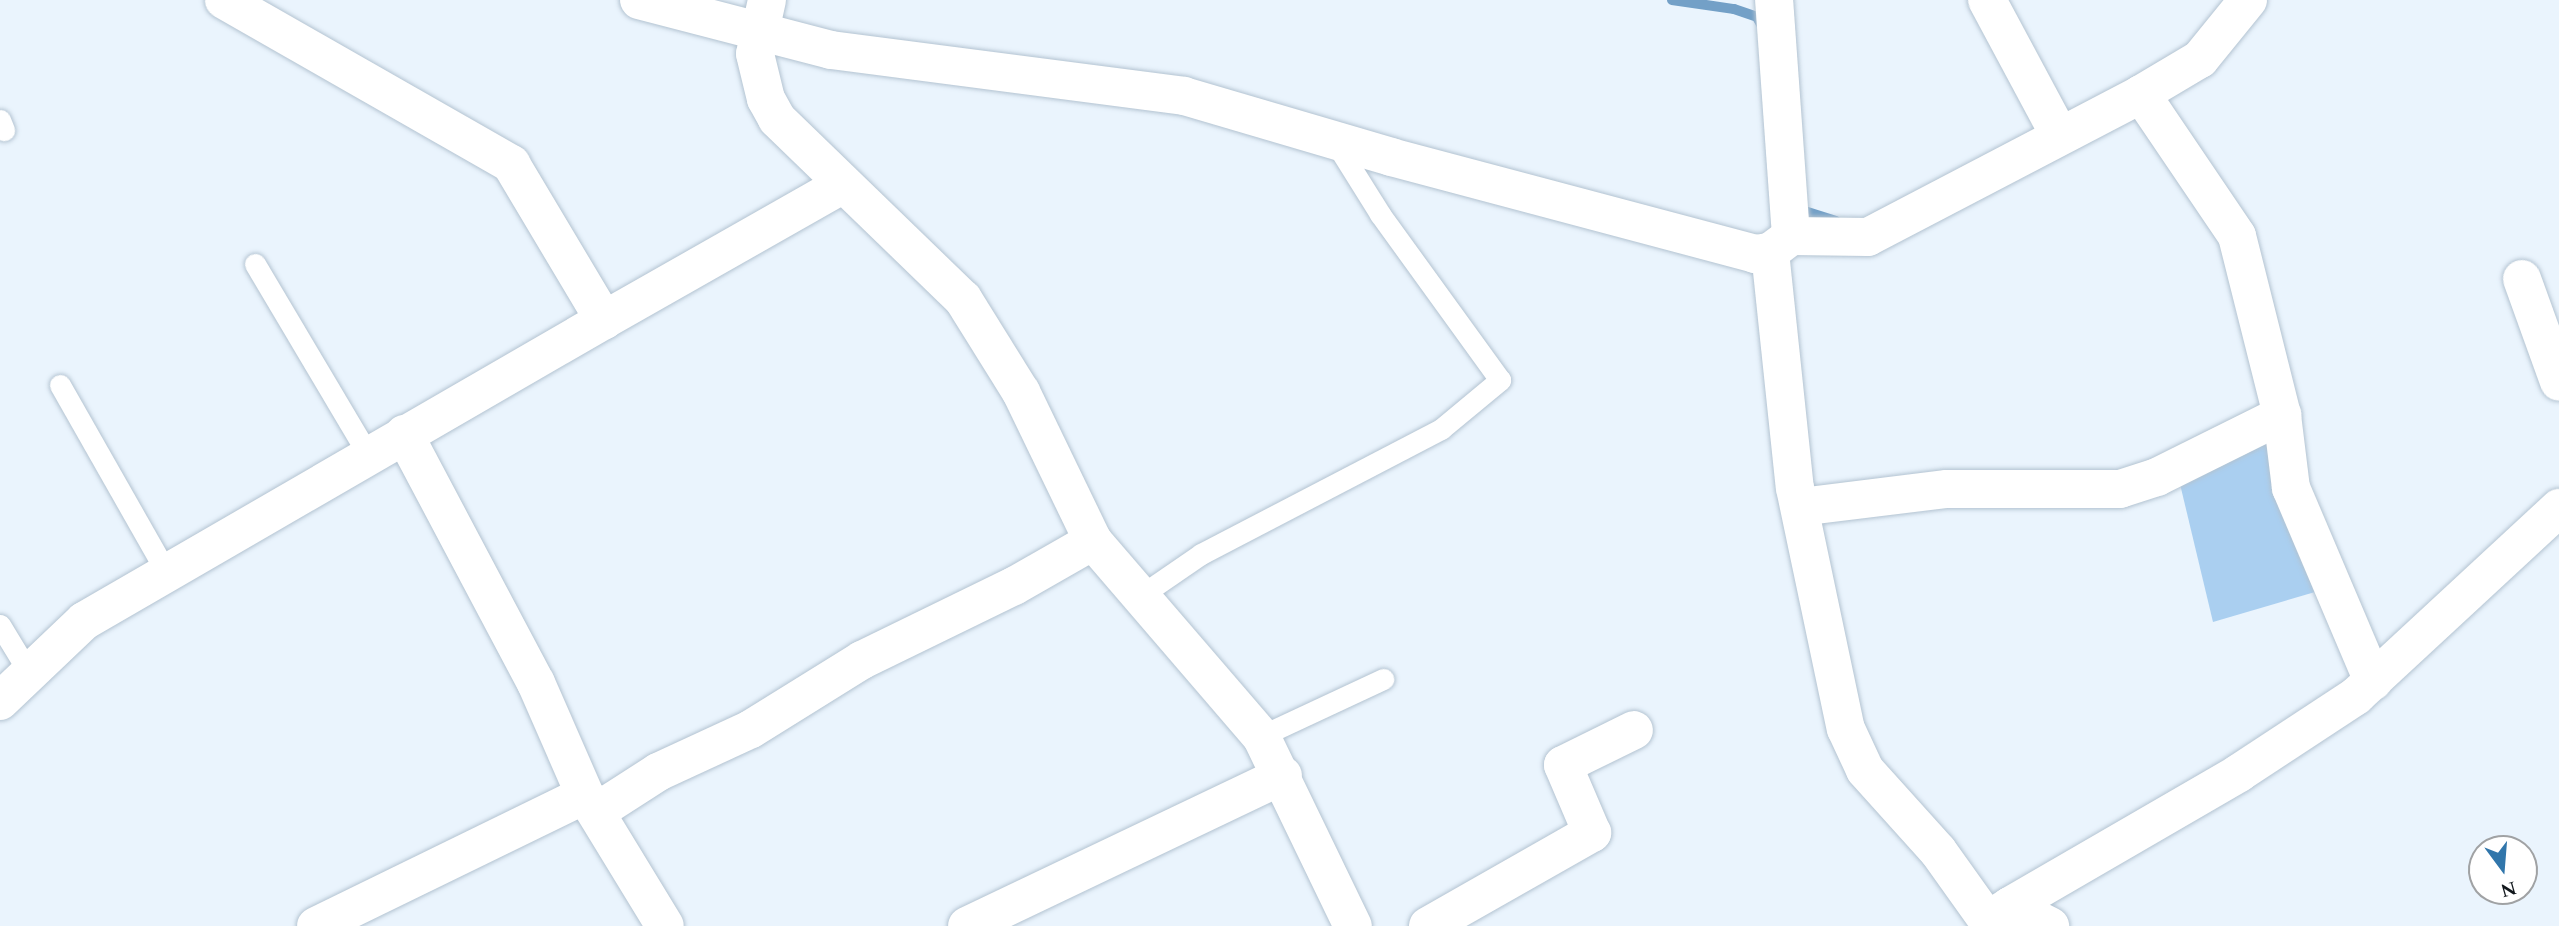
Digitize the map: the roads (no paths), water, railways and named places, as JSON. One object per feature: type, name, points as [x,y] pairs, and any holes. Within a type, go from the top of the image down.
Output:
[{"type":"street","points":[[224,0],[511,164],[604,320]]},
{"type":"street","points":[[639,0],[762,15],[867,56],[1184,96],[1335,141],[1740,251],[1780,244],[1868,237],[2059,134],[2141,94],[2200,60],[2248,0]]},
{"type":"street","points":[[1774,0],[1784,416],[1846,729],[1866,770],[1938,851],[1992,918],[2050,926]]},
{"type":"street","points":[[1987,0],[2059,134]]},
{"type":"street","points":[[762,15],[755,54],[765,99],[793,139],[933,267],[992,339],[1093,541],[1261,736],[1283,775],[1353,926]]},
{"type":"street","points":[[2141,94],[2237,236],[2283,415],[2291,488],[2373,681]]},
{"type":"street","points":[[0,701],[28,671],[85,621],[165,570],[843,184]]},
{"type":"street","points":[[2522,279],[2559,382]]},
{"type":"street","points":[[1800,507],[1947,489],[2040,492],[2120,489],[2157,477],[2283,415]]},
{"type":"street","points":[[404,434],[536,683],[591,804],[666,926]]},
{"type":"street","points":[[1992,918],[2239,773],[2356,696],[2559,508]]},
{"type":"street","points":[[316,926],[591,804],[751,729],[862,660],[1014,586],[1093,541]]},
{"type":"street","points":[[1428,926],[1592,833],[1563,765],[1634,730]]},
{"type":"street","points":[[967,926],[1283,775]]},
{"type":"lane","points":[[1140,596],[1201,554],[1441,429],[1500,380],[1380,215],[1335,141]]},
{"type":"lane","points":[[255,264],[369,454]]},
{"type":"lane","points":[[60,385],[165,570]]},
{"type":"lane","points":[[0,625],[28,671]]},
{"type":"lane","points":[[1261,736],[1383,680]]},
{"type":"waterway","points":[[1672,0],[1734,9],[1757,17],[1763,28]]},
{"type":"waterway","points":[[1795,208],[1836,221]]}]
